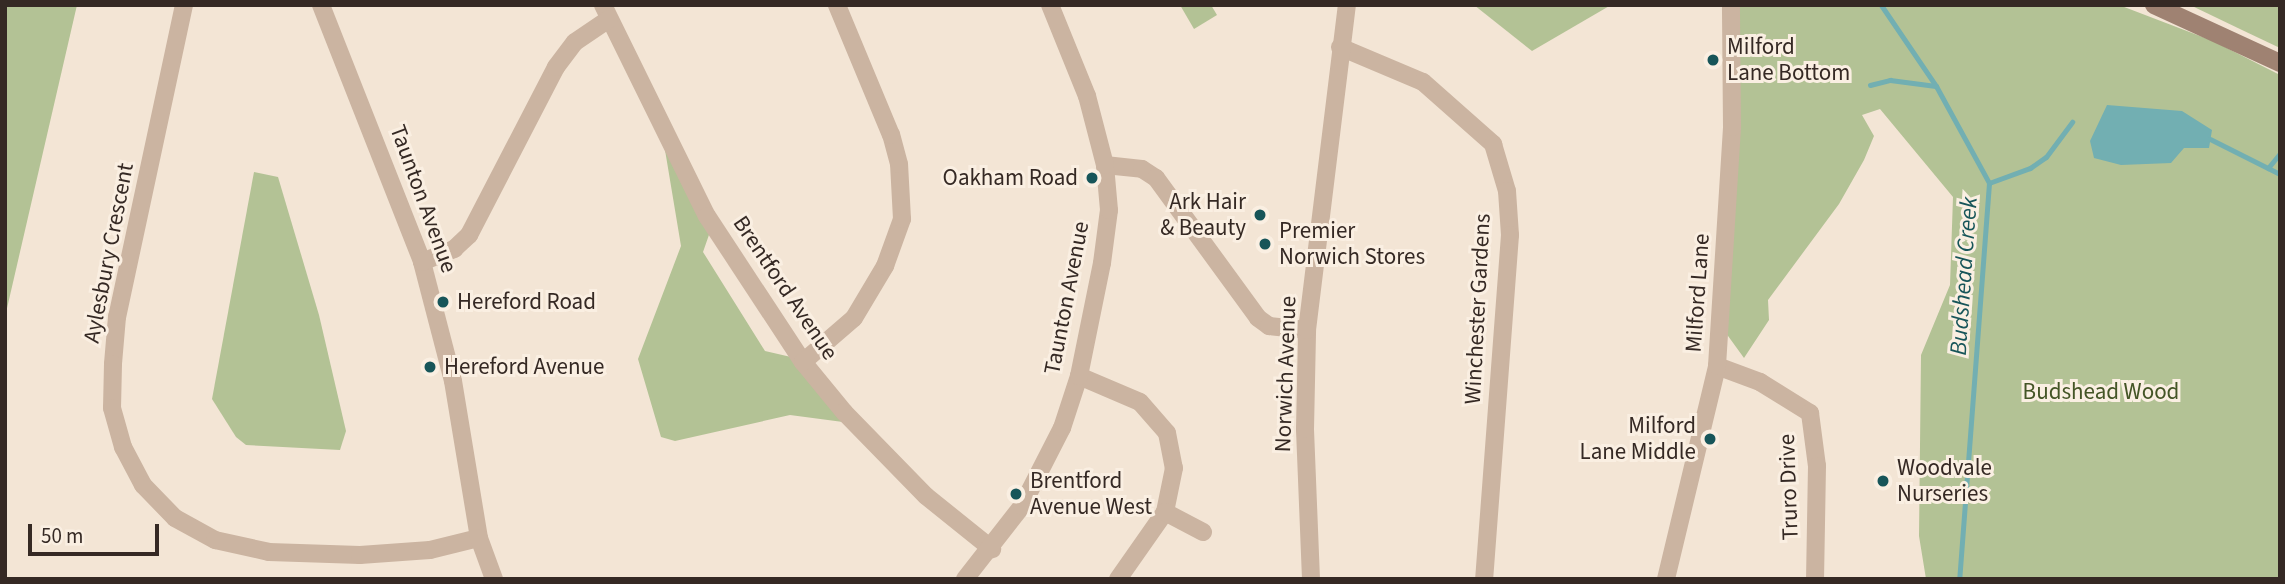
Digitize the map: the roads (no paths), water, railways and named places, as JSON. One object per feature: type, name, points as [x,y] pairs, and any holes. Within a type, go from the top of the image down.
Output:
[{"type":"street","name":"Aylesbury Crescent","points":[[184,5],[117,317],[112,408],[124,447],[143,485],[175,518],[215,540],[269,552],[360,555],[430,550],[479,538]]},
{"type":"street","name":"Taunton Avenue","points":[[321,5],[422,262],[453,380],[479,538],[494,579]]},
{"type":"street","points":[[803,362],[854,318],[885,266],[902,219],[899,163],[891,135],[836,5]]},
{"type":"street","name":"Taunton Avenue","points":[[965,579],[992,549],[1022,506],[1051,451],[1079,376],[1109,209],[1105,165],[1087,96],[1050,5]]},
{"type":"street","name":"Norwich Avenue","points":[[1311,579],[1305,429],[1307,330],[1347,5]]},
{"type":"street","name":"Milford Lane","points":[[1666,579],[1717,366],[1732,127],[1731,5]]},
{"type":"street","points":[[2154,5],[2280,63]]},
{"type":"street","points":[[422,262],[454,249],[469,235],[556,67],[575,42],[606,12]]},
{"type":"street","name":"Brentford Avenue","points":[[606,12],[707,216],[803,362],[844,412],[926,496],[992,549]]},
{"type":"street","name":"Winchester Gardens","points":[[1340,47],[1423,82],[1493,144],[1507,191],[1510,235],[1484,579]]},
{"type":"street","points":[[1105,165],[1142,169],[1156,178],[1258,318],[1269,326],[1307,330]]},
{"type":"street","name":"Truro Drive","points":[[1717,366],[1760,382],[1810,413],[1817,466],[1815,579]]},
{"type":"street","points":[[1079,376],[1140,402],[1167,433],[1174,468],[1165,512],[1118,579]]},
{"type":"street","points":[[1165,512],[1203,532]]},
{"type":"water","points":[[2107,105],[2182,111],[2212,130],[2209,148],[2184,148],[2171,163],[2121,165],[2094,158],[2090,141]]},
{"type":"waterway","name":"Budshead Creek","points":[[1881,5],[1936,86],[1989,183],[1959,579]]},
{"type":"waterway","points":[[1870,85],[1890,80],[1936,86]]},
{"type":"waterway","points":[[1989,183],[2030,168],[2046,157],[2072,122]]},
{"type":"waterway","points":[[2210,139],[2280,174]]},
{"type":"waterway","points":[[2268,168],[2280,153]]},
{"type":"place","name":"Milford Lane Bottom","points":[[1713,60]]},
{"type":"place","name":"Oakham Road","points":[[1092,178]]},
{"type":"place","name":"Ark Hair & Beauty","points":[[1260,215]]},
{"type":"place","name":"Premier Norwich Stores","points":[[1265,244]]},
{"type":"place","name":"Hereford Road","points":[[443,302]]},
{"type":"place","name":"Hereford Avenue","points":[[430,367]]},
{"type":"place","name":"Milford Lane Middle","points":[[1710,439]]},
{"type":"place","name":"Woodvale Nurseries","points":[[1883,481]]},
{"type":"place","name":"Brentford Avenue West","points":[[1016,494]]},
{"type":"park label","name":"Budshead Wood","points":[[2101,392]]}]
